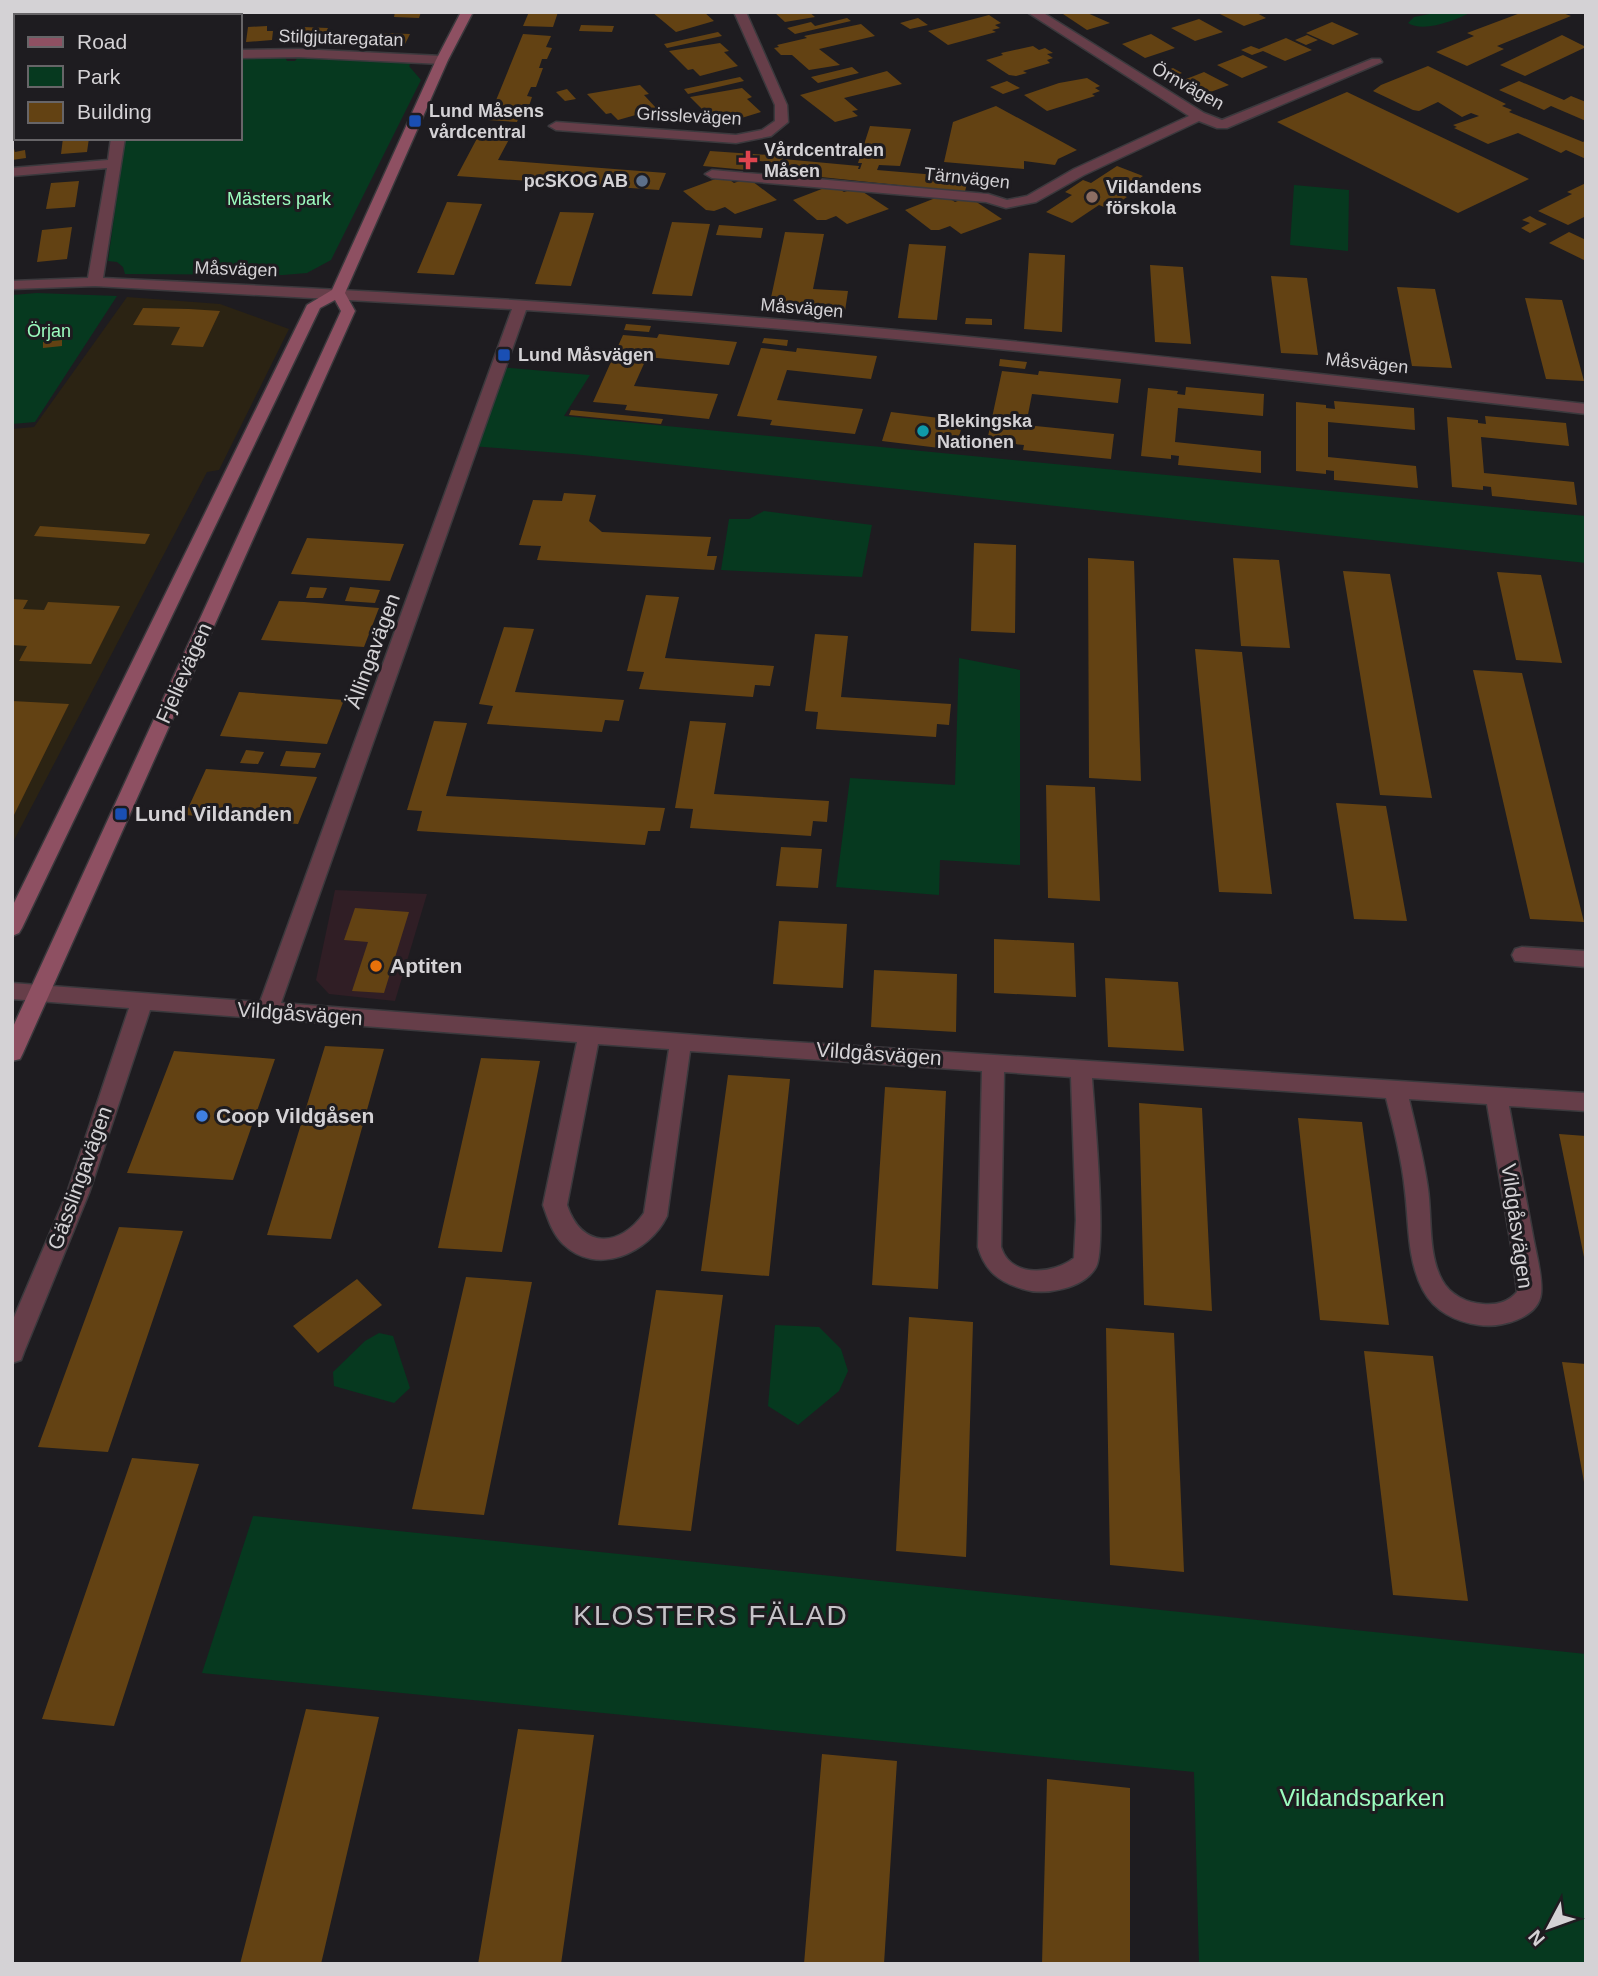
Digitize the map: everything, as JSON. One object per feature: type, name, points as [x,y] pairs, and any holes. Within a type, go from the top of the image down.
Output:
[{"type":"main road","points":[[338,293],[442,60],[467,12]]},
{"type":"main road","name":"Fjelievägen","points":[[12,928],[314,305],[338,293],[348,311],[12,1054]]},
{"type":"street","name":"Grisslevägen","points":[[555,126],[736,138],[773,130],[783,118],[781,105],[740,12]]},
{"type":"street","name":"Örnvägen","points":[[1033,12],[1199,116],[1222,125],[1376,62]]},
{"type":"street","name":"Stilgjutaregatan","points":[[242,54],[298,53],[442,60]]},
{"type":"street","name":"Tärnvägen","points":[[712,174],[988,198],[1006,204],[1031,199],[1079,172],[1199,116]]},
{"type":"street","points":[[95,282],[118,140]]},
{"type":"street","points":[[12,172],[116,163]]},
{"type":"street","name":"Måsvägen","points":[[12,285],[95,282],[338,293],[799,326],[1437,390],[1586,410]]},
{"type":"street","name":"Ällingavägen","points":[[267,1012],[522,305]]},
{"type":"street","points":[[1522,955],[1586,959]]},
{"type":"street","name":"Vildgåsvägen","points":[[12,991],[267,1012],[1586,1102]]},
{"type":"street","name":"Gässlingavägen","points":[[12,1352],[78,1193],[142,1002]]},
{"type":"street","points":[[589,1034],[555,1205],[558,1223],[568,1237],[590,1249],[613,1248],[634,1241],[649,1230],[655,1216],[681,1040]]},
{"type":"street","points":[[993,1061],[989,1239],[992,1257],[1005,1271],[1029,1283],[1052,1282],[1072,1275],[1086,1263],[1088,1220],[1081,1067]]},
{"type":"street","name":"Vildgåsvägen","points":[[1395,1088],[1416,1179],[1427,1271],[1433,1289],[1449,1303],[1475,1315],[1498,1314],[1518,1307],[1529,1295],[1524,1251],[1496,1095]]},
{"type":"shaded area","points":[[127,297],[220,304],[289,329],[219,470],[207,472],[12,844],[12,429],[34,427]]},
{"type":"shaded area","points":[[335,890],[427,894],[395,1001],[329,994],[316,980]]},
{"type":"green space","points":[[1440,12],[1472,12],[1431,26],[1422,27],[1408,23],[1414,17]]},
{"type":"green space","name":"Mästers park","points":[[285,57],[287,61],[295,61],[298,57],[412,62],[409,66],[421,80],[331,260],[307,273],[283,275],[125,274],[123,267],[117,262],[108,261],[125,140],[242,140],[242,59]]},
{"type":"green space","points":[[1294,185],[1349,190],[1348,251],[1290,245]]},
{"type":"green space","name":"Örjan","points":[[37,293],[117,296],[35,422],[12,424],[12,295]]},
{"type":"green space","points":[[499,367],[590,375],[564,416],[1586,516],[1586,563],[573,454],[471,446]]},
{"type":"green space","points":[[764,511],[872,525],[862,577],[721,570],[729,519],[749,519]]},
{"type":"green space","points":[[959,658],[1020,670],[1020,865],[940,860],[939,895],[836,887],[850,778],[955,785]]},
{"type":"green space","points":[[775,1325],[819,1327],[841,1349],[848,1371],[839,1391],[798,1425],[768,1406]]},
{"type":"green space","points":[[379,1333],[393,1336],[410,1388],[394,1403],[334,1386],[333,1372],[365,1341]]},
{"type":"green space","name":"Vildandsparken","points":[[253,1516],[1586,1654],[1586,1964],[1199,1964],[1194,1772],[202,1673]]},
{"type":"building","points":[[395,12],[421,12],[419,18],[394,17]]},
{"type":"building","points":[[529,12],[558,12],[553,27],[523,26]]},
{"type":"building","points":[[652,12],[704,12],[714,21],[676,32]]},
{"type":"building","points":[[774,12],[809,12],[815,17],[785,22]]},
{"type":"building","points":[[1060,12],[1085,12],[1110,23],[1087,30]]},
{"type":"building","points":[[1255,12],[1266,18],[1244,26],[1220,14]]},
{"type":"building","points":[[1523,12],[1560,12],[1571,16],[1497,46],[1504,49],[1467,66],[1436,52],[1474,36],[1467,33]]},
{"type":"building","points":[[989,15],[1001,23],[995,25],[1000,28],[992,30],[996,32],[948,45],[928,31]]},
{"type":"building","points":[[847,18],[851,21],[795,34],[787,28],[811,22],[815,26]]},
{"type":"building","points":[[918,18],[928,25],[910,29],[900,23]]},
{"type":"building","points":[[1199,19],[1223,32],[1195,41],[1171,28]]},
{"type":"building","points":[[1332,22],[1359,34],[1333,45],[1306,33]]},
{"type":"building","points":[[861,24],[875,36],[819,49],[840,65],[809,70],[792,55],[781,55],[774,48],[807,38],[804,36]]},
{"type":"building","points":[[581,25],[614,26],[612,32],[579,31]]},
{"type":"building","points":[[267,26],[267,31],[273,31],[272,40],[246,42],[248,27]]},
{"type":"building","points":[[303,27],[328,28],[322,40],[297,39]]},
{"type":"building","points":[[718,32],[722,36],[667,48],[664,44]]},
{"type":"building","points":[[383,33],[410,34],[405,44],[378,43]]},
{"type":"building","points":[[523,34],[551,36],[546,47],[552,48],[547,59],[542,59],[539,68],[543,68],[536,87],[531,87],[527,96],[532,97],[528,109],[522,109],[517,122],[488,120]]},
{"type":"building","points":[[1151,34],[1175,48],[1145,58],[1122,44]]},
{"type":"building","points":[[1307,35],[1318,40],[1306,45],[1295,40]]},
{"type":"building","points":[[1562,35],[1586,47],[1525,76],[1500,65]]},
{"type":"building","points":[[1286,38],[1312,50],[1285,61],[1263,51],[1252,55],[1241,50],[1251,46],[1259,49]]},
{"type":"building","points":[[720,43],[729,51],[724,52],[738,66],[700,76],[693,69],[688,70],[669,51]]},
{"type":"building","points":[[1033,46],[1039,50],[1045,48],[1053,53],[1047,54],[1053,58],[1047,60],[1050,63],[1023,71],[1027,73],[1009,75],[986,60],[1003,55],[1001,53]]},
{"type":"building","points":[[1243,55],[1268,67],[1242,78],[1217,65]]},
{"type":"building","points":[[1428,66],[1506,104],[1502,106],[1512,110],[1509,112],[1583,142],[1586,140],[1586,159],[1566,150],[1561,153],[1518,133],[1488,144],[1454,128],[1457,127],[1453,125],[1479,116],[1471,113],[1462,117],[1438,102],[1419,111],[1413,110],[1373,91],[1381,85]]},
{"type":"building","points":[[852,67],[859,73],[818,83],[811,77]]},
{"type":"building","points":[[1173,68],[1182,73],[1169,78],[1160,73]]},
{"type":"building","points":[[887,71],[902,84],[844,98],[858,110],[852,111],[858,116],[835,122],[800,95]]},
{"type":"building","points":[[1204,72],[1229,85],[1200,96],[1176,83]]},
{"type":"building","points":[[740,77],[744,81],[688,94],[684,89]]},
{"type":"building","points":[[1087,78],[1100,86],[1095,88],[1100,91],[1092,94],[1095,96],[1047,111],[1024,95],[1059,83]]},
{"type":"building","points":[[1007,81],[1020,88],[1003,94],[990,87]]},
{"type":"building","points":[[1519,81],[1564,100],[1571,96],[1586,102],[1586,121],[1551,106],[1544,110],[1499,90]]},
{"type":"building","points":[[640,85],[649,94],[644,95],[657,109],[618,120],[611,113],[606,114],[587,94]]},
{"type":"building","points":[[742,88],[752,97],[747,99],[761,112],[722,124],[714,116],[710,117],[690,97]]},
{"type":"building","points":[[567,89],[576,99],[565,101],[556,92]]},
{"type":"building","points":[[1347,92],[1529,179],[1458,213],[1277,122]]},
{"type":"building","points":[[996,106],[1077,150],[1058,159],[1055,165],[1024,161],[1024,169],[944,162],[953,122]]},
{"type":"building","name":"Vårdcentralen Måsen","points":[[870,126],[911,129],[900,166],[879,165],[877,170],[960,177],[958,183],[967,184],[964,195],[954,194],[955,191],[773,172],[776,163],[751,160],[747,170],[703,166],[710,151],[784,156],[783,159],[859,166],[860,169],[862,163],[858,163]]},
{"type":"building","points":[[482,129],[513,132],[498,160],[666,173],[659,190],[457,176]]},
{"type":"building","points":[[63,140],[89,140],[87,152],[61,154]]},
{"type":"building","points":[[12,142],[15,152],[25,150],[26,158],[12,160]]},
{"type":"building","points":[[1117,166],[1143,176],[1117,193],[1127,197],[1109,209],[1099,205],[1072,223],[1046,212],[1072,195],[1065,192],[1083,180],[1091,183]]},
{"type":"building","points":[[718,178],[727,178],[734,183],[748,178],[777,200],[735,214],[725,207],[714,211],[706,210],[683,191]]},
{"type":"building","points":[[79,181],[75,207],[46,209],[51,183]]},
{"type":"building","points":[[1586,183],[1586,216],[1568,225],[1538,211],[1572,194],[1567,192]]},
{"type":"building","points":[[827,187],[836,187],[844,192],[857,188],[889,209],[847,224],[836,216],[817,220],[793,200]]},
{"type":"building","points":[[938,197],[947,197],[955,202],[969,197],[1002,219],[961,234],[950,226],[931,230],[905,210]]},
{"type":"building","points":[[447,202],[482,204],[454,275],[417,273]]},
{"type":"building","points":[[560,212],[594,213],[571,286],[535,284]]},
{"type":"building","points":[[1530,216],[1547,224],[1530,233],[1521,228],[1530,223],[1522,220]]},
{"type":"building","points":[[672,222],[710,224],[692,296],[652,294]]},
{"type":"building","points":[[719,225],[763,228],[761,238],[716,235]]},
{"type":"building","points":[[72,227],[67,259],[37,262],[42,230]]},
{"type":"building","points":[[785,232],[824,234],[813,289],[848,291],[845,311],[769,307]]},
{"type":"building","points":[[1569,232],[1586,240],[1586,261],[1549,243]]},
{"type":"building","points":[[909,244],[946,246],[937,320],[898,318]]},
{"type":"building","points":[[1029,253],[1065,255],[1062,332],[1024,329]]},
{"type":"building","points":[[1150,265],[1183,267],[1191,344],[1155,342]]},
{"type":"building","points":[[1271,276],[1307,278],[1318,355],[1281,353]]},
{"type":"building","points":[[1397,287],[1435,289],[1452,368],[1412,366]]},
{"type":"building","points":[[1525,298],[1562,300],[1584,381],[1546,379]]},
{"type":"building","points":[[143,308],[220,311],[203,347],[171,345],[180,327],[133,325]]},
{"type":"building","points":[[966,318],[992,319],[992,325],[965,324]]},
{"type":"building","points":[[626,324],[651,326],[649,332],[624,330]]},
{"type":"building","points":[[659,334],[737,342],[729,365],[647,357],[634,386],[718,394],[709,419],[625,410],[627,405],[593,402],[623,335],[657,338]]},
{"type":"building","points":[[764,338],[788,340],[787,346],[762,343]]},
{"type":"building","points":[[62,340],[62,346],[43,348],[43,342]]},
{"type":"building","points":[[761,348],[796,352],[797,348],[877,356],[871,379],[787,370],[777,400],[863,409],[855,434],[770,425],[772,420],[737,416]]},
{"type":"building","points":[[1000,359],[1027,362],[1025,369],[999,366]]},
{"type":"building","points":[[1002,371],[1038,375],[1039,371],[1121,379],[1118,403],[1032,394],[1026,425],[1114,434],[1111,459],[1023,450],[1024,445],[987,441]]},
{"type":"building","points":[[1186,387],[1264,394],[1263,416],[1178,408],[1175,442],[1261,451],[1261,473],[1178,465],[1179,456],[1171,455],[1171,459],[1141,456],[1148,388],[1178,391],[1177,394],[1185,395]]},
{"type":"building","points":[[1334,401],[1414,408],[1415,430],[1328,422],[1328,457],[1416,466],[1418,488],[1334,480],[1334,471],[1326,470],[1326,474],[1296,471],[1296,402],[1326,405],[1326,408],[1335,409]]},
{"type":"building","points":[[571,410],[663,419],[661,424],[569,415]]},
{"type":"building","name":"Blekingska Nationen","points":[[891,412],[963,421],[956,450],[882,441]]},
{"type":"building","points":[[1485,416],[1566,423],[1569,446],[1481,437],[1484,473],[1574,482],[1577,505],[1492,496],[1491,487],[1483,486],[1483,490],[1452,487],[1447,417],[1478,420],[1478,423],[1486,424]]},
{"type":"building","points":[[564,493],[596,495],[589,521],[602,532],[711,537],[707,556],[717,556],[714,570],[537,560],[541,546],[519,545],[533,500],[562,501]]},
{"type":"building","points":[[40,526],[150,534],[145,544],[34,536]]},
{"type":"building","points":[[307,538],[404,544],[390,581],[291,574]]},
{"type":"building","points":[[974,543],[1016,545],[1015,633],[971,631]]},
{"type":"building","points":[[1088,558],[1134,561],[1141,781],[1089,778]]},
{"type":"building","points":[[1233,558],[1279,560],[1290,648],[1241,646]]},
{"type":"building","points":[[1343,571],[1390,574],[1432,798],[1380,795]]},
{"type":"building","points":[[1497,572],[1541,575],[1562,663],[1516,660]]},
{"type":"building","points":[[310,587],[327,588],[323,598],[306,598]]},
{"type":"building","points":[[350,587],[380,590],[375,603],[345,601]]},
{"type":"building","points":[[646,595],[679,597],[665,658],[774,666],[770,686],[755,685],[753,697],[639,689],[644,672],[627,671]]},
{"type":"building","points":[[12,599],[28,600],[23,609],[44,610],[48,602],[120,606],[91,664],[19,661],[27,646],[12,645]]},
{"type":"building","points":[[279,601],[379,608],[364,647],[261,640]]},
{"type":"building","points":[[504,627],[534,629],[515,692],[624,700],[619,721],[605,720],[602,732],[487,724],[493,706],[479,704]]},
{"type":"building","points":[[815,634],[848,636],[841,697],[951,704],[949,725],[937,724],[936,737],[816,729],[818,712],[805,711]]},
{"type":"building","points":[[1195,649],[1242,652],[1272,894],[1219,892]]},
{"type":"building","points":[[1473,670],[1522,673],[1584,922],[1530,919]]},
{"type":"building","points":[[239,692],[344,700],[327,744],[220,736]]},
{"type":"building","points":[[12,701],[69,704],[12,819]]},
{"type":"building","points":[[434,721],[467,723],[446,796],[665,808],[660,831],[648,831],[645,845],[417,831],[422,811],[407,810]]},
{"type":"building","points":[[690,721],[726,723],[714,794],[829,801],[827,822],[813,821],[811,836],[690,828],[693,809],[675,808]]},
{"type":"building","points":[[246,750],[264,752],[258,764],[240,763]]},
{"type":"building","points":[[286,751],[321,753],[315,768],[280,766]]},
{"type":"building","points":[[206,769],[317,777],[298,824],[185,815]]},
{"type":"building","points":[[1046,785],[1095,787],[1100,901],[1048,898]]},
{"type":"building","points":[[1336,803],[1386,806],[1407,921],[1354,919]]},
{"type":"building","points":[[781,847],[822,849],[818,888],[776,886]]},
{"type":"building","name":"Aptiten","points":[[355,908],[409,912],[384,993],[352,991],[368,942],[344,940]]},
{"type":"building","points":[[779,921],[847,924],[843,988],[773,984]]},
{"type":"building","points":[[994,939],[1074,943],[1076,997],[994,993]]},
{"type":"building","points":[[874,970],[957,974],[956,1032],[871,1027]]},
{"type":"building","points":[[1105,978],[1178,982],[1184,1051],[1108,1047]]},
{"type":"building","points":[[325,1046],[384,1049],[331,1239],[267,1235]]},
{"type":"building","name":"Coop Vildgåsen","points":[[174,1051],[275,1059],[233,1180],[127,1173]]},
{"type":"building","points":[[481,1058],[540,1061],[502,1252],[438,1248]]},
{"type":"building","points":[[728,1075],[790,1079],[769,1276],[701,1271]]},
{"type":"building","points":[[885,1087],[946,1091],[938,1289],[872,1285]]},
{"type":"building","points":[[1139,1103],[1202,1108],[1212,1311],[1144,1305]]},
{"type":"building","points":[[1298,1118],[1362,1122],[1389,1325],[1320,1320]]},
{"type":"building","points":[[1559,1134],[1586,1136],[1586,1262],[1585,1262]]},
{"type":"building","points":[[119,1227],[183,1231],[108,1452],[38,1447]]},
{"type":"building","points":[[466,1277],[532,1282],[484,1515],[412,1509]]},
{"type":"building","points":[[357,1279],[382,1305],[318,1353],[293,1326]]},
{"type":"building","points":[[656,1290],[723,1295],[691,1531],[618,1525]]},
{"type":"building","points":[[909,1317],[973,1322],[966,1557],[896,1551]]},
{"type":"building","points":[[1106,1328],[1174,1333],[1184,1572],[1110,1565]]},
{"type":"building","points":[[1364,1351],[1433,1356],[1468,1601],[1393,1595]]},
{"type":"building","points":[[1562,1362],[1586,1364],[1586,1482],[1584,1482]]},
{"type":"building","points":[[132,1458],[199,1464],[114,1726],[42,1719]]},
{"type":"building","points":[[306,1709],[379,1717],[321,1964],[240,1964]]},
{"type":"building","points":[[518,1729],[594,1735],[561,1964],[478,1964]]},
{"type":"building","points":[[822,1754],[897,1761],[884,1964],[804,1964]]},
{"type":"building","points":[[1047,1779],[1130,1788],[1130,1964],[1042,1964]]},
{"type":"place","name":"Lund Måsens vårdcentral","points":[[415,121]]},
{"type":"place","name":"Vårdcentralen Måsen","points":[[748,160]]},
{"type":"place","name":"pcSKOG AB","points":[[642,181]]},
{"type":"place","name":"Vildandens förskola","points":[[1092,197]]},
{"type":"place","name":"Lund Måsvägen","points":[[504,355]]},
{"type":"place","name":"Blekingska Nationen","points":[[923,431]]},
{"type":"place","name":"Lund Vildanden","points":[[121,814]]},
{"type":"place","name":"Aptiten","points":[[376,966]]},
{"type":"place","name":"Coop Vildgåsen","points":[[202,1116]]},
{"type":"district","name":"KLOSTERS FÄLAD","points":[[711,1615]]}]
